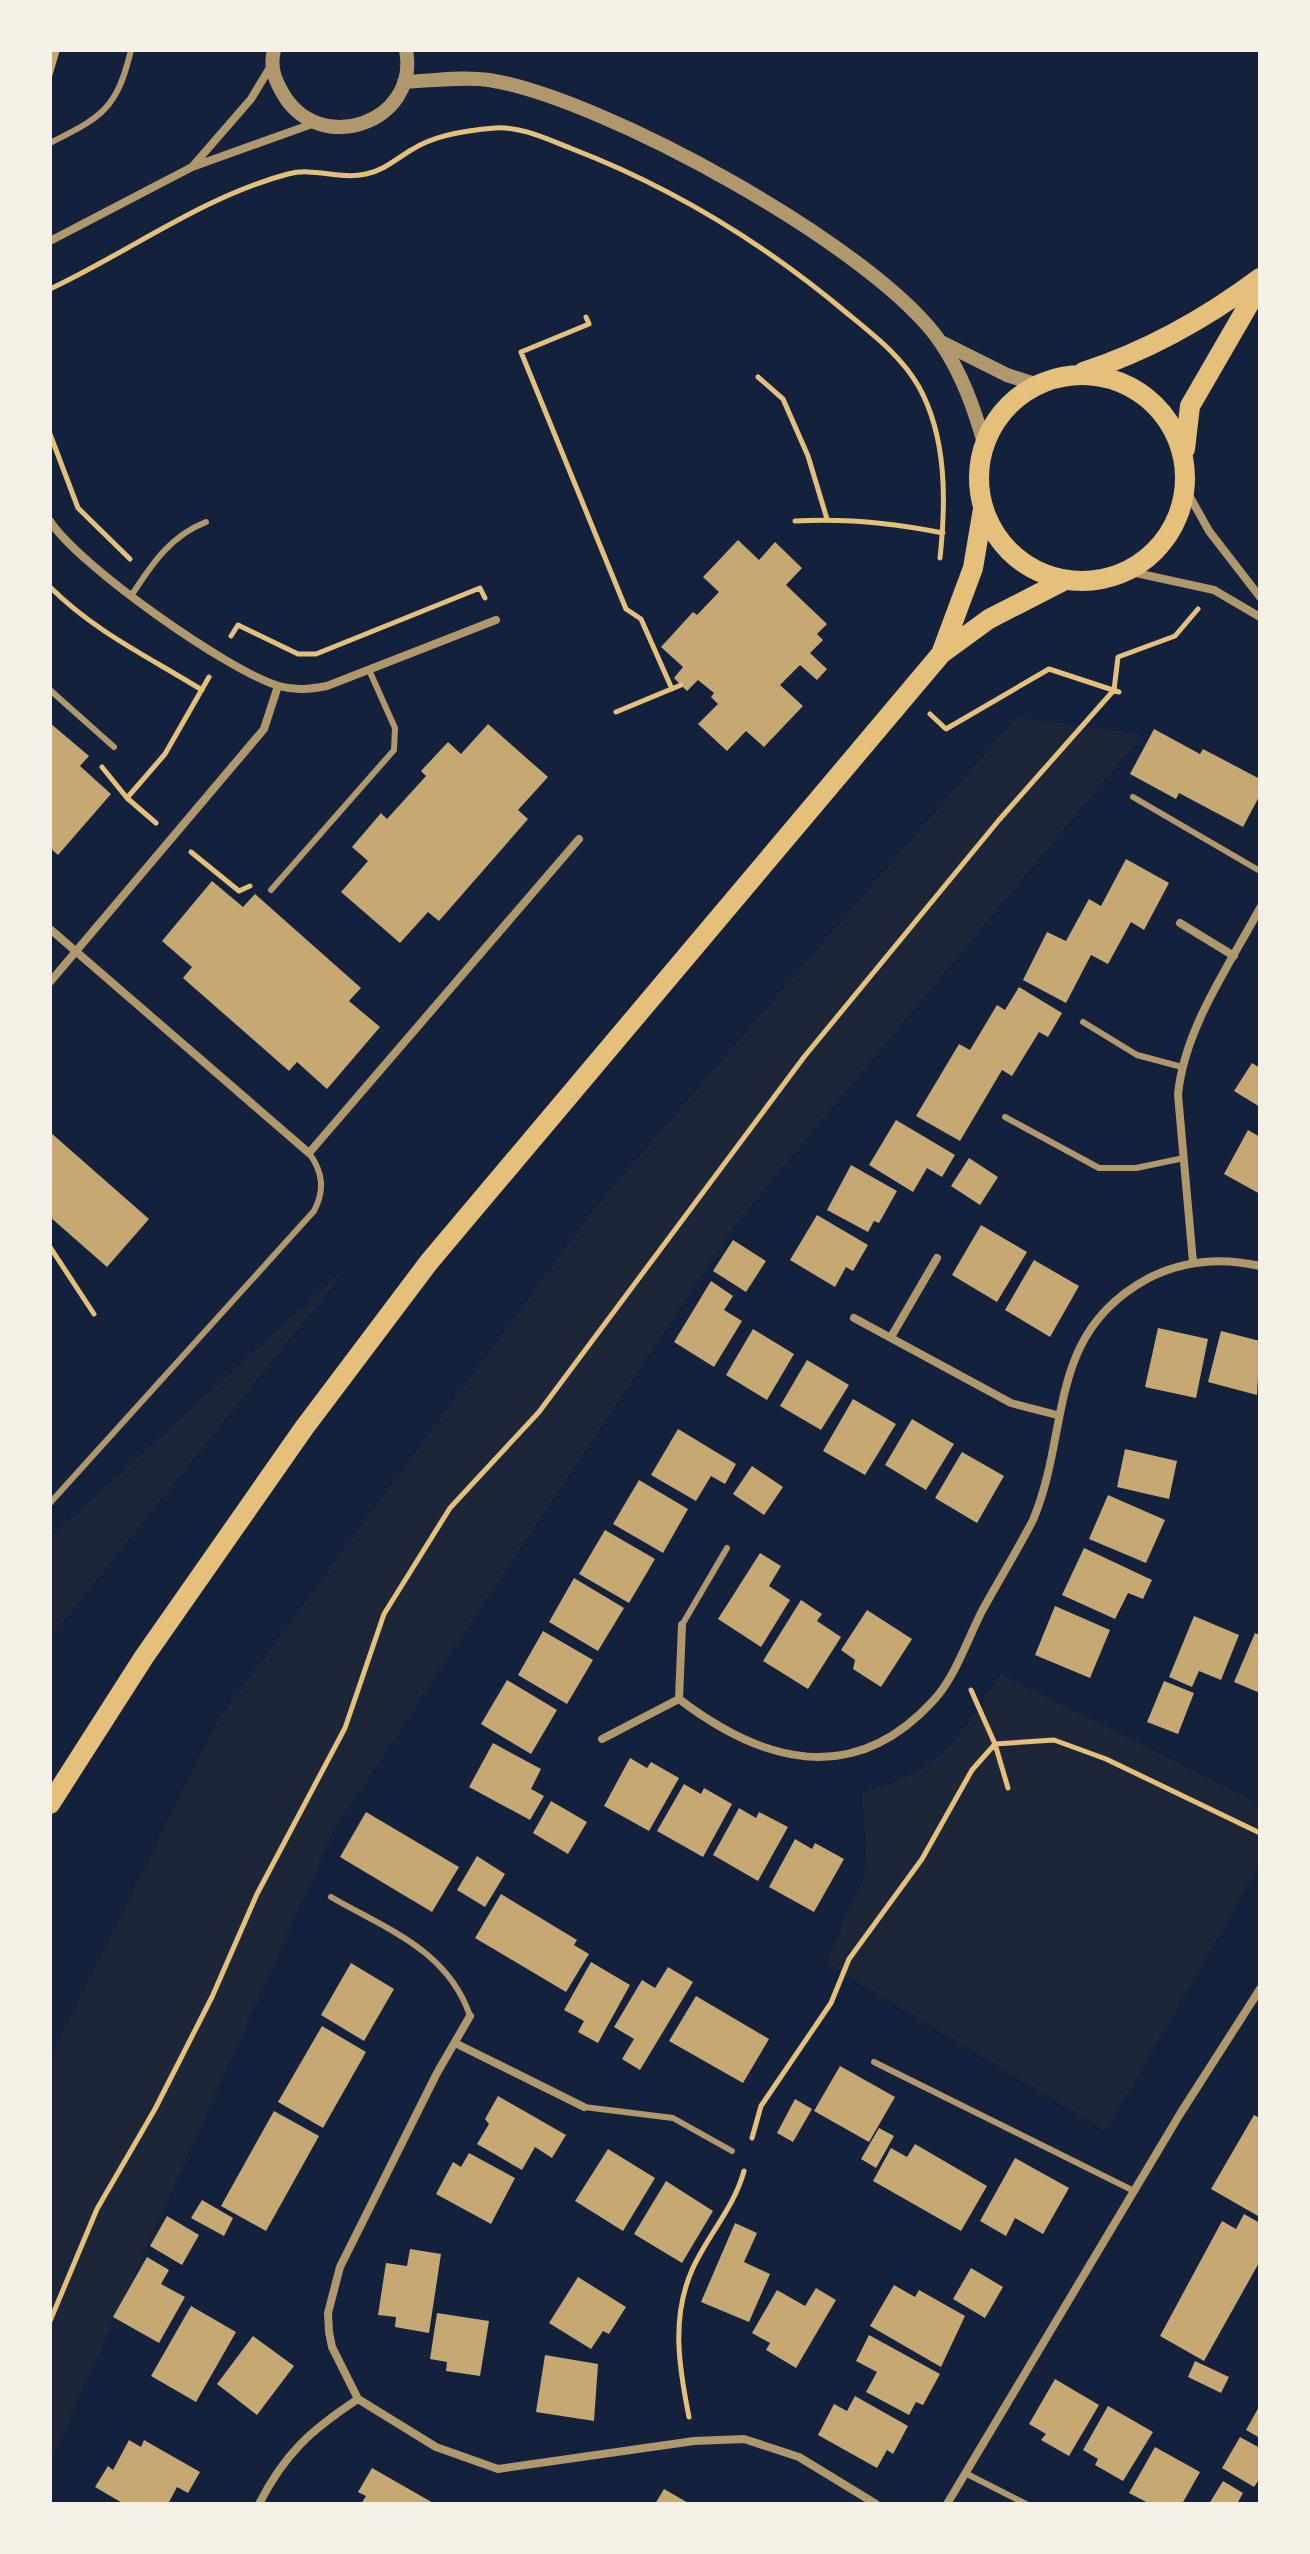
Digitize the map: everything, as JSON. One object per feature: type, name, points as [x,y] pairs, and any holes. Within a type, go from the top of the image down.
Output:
[{"type":"main road","points":[[1260,278],[1173,335],[1126,358],[1038,385],[1020,395],[999,416],[984,443],[978,476],[983,509],[995,535],[1014,556],[1038,571],[1065,580],[1097,580],[1127,571],[1149,556],[1166,537],[1178,514],[1184,479],[1185,425],[1190,406],[1260,285]]},
{"type":"main road","points":[[1075,375],[1107,377],[1136,390],[1160,411],[1177,438],[1184,479]]},
{"type":"main road","points":[[941,654],[973,568],[983,509]]},
{"type":"main road","points":[[50,1804],[153,1644],[304,1428],[429,1262],[941,654],[989,619],[1065,580]]},
{"type":"street","points":[[192,167],[251,99],[271,66],[274,50]]},
{"type":"street","points":[[50,241],[192,167],[316,123],[352,127],[375,119],[392,103],[404,82],[406,50]]},
{"type":"street","points":[[271,66],[288,103],[316,123]]},
{"type":"street","points":[[404,82],[489,80],[591,110],[687,157],[779,210],[869,273],[940,341],[1007,375],[1038,385]]},
{"type":"street","points":[[940,341],[971,398],[984,443]]},
{"type":"street","points":[[1184,479],[1209,531],[1260,597]]},
{"type":"street","points":[[50,521],[92,567],[131,596],[252,674],[278,686],[305,691],[370,672],[496,620]]},
{"type":"street","points":[[1127,571],[1166,577],[1214,590],[1260,617]]},
{"type":"street","points":[[50,982],[73,951],[264,729],[278,686]]},
{"type":"street","points":[[50,929],[309,1153],[579,839]]},
{"type":"street","points":[[1193,1262],[1178,1095],[1182,1067],[1189,1043],[1260,908]]},
{"type":"street","points":[[1180,923],[1234,956]]},
{"type":"street","points":[[891,1337],[937,1258]]},
{"type":"street","points":[[679,1699],[735,1736],[769,1751],[842,1755],[879,1743],[915,1719],[948,1682],[1043,1496],[1057,1415],[1071,1364],[1095,1320],[1130,1289],[1193,1262],[1241,1261],[1260,1266]]},
{"type":"street","points":[[854,1318],[1011,1403],[1057,1415]]},
{"type":"street","points":[[679,1699],[682,1625]]},
{"type":"street","points":[[602,1739],[679,1699]]},
{"type":"street","points":[[947,2504],[1134,2191],[1260,1989]]},
{"type":"street","points":[[470,2016],[409,2129],[336,2282],[328,2313],[329,2332],[332,2347],[358,2399],[436,2447],[498,2469],[694,2441],[744,2439],[799,2457],[876,2504]]},
{"type":"street","points":[[455,2043],[584,2107]]},
{"type":"street","points":[[259,2504],[279,2466],[304,2438],[358,2399]]},
{"type":"lane","points":[[50,143],[94,121],[113,104],[131,50]]},
{"type":"lane","points":[[131,596],[146,573],[183,530],[206,522]]},
{"type":"lane","points":[[271,890],[394,750],[395,728],[370,672]]},
{"type":"lane","points":[[50,690],[114,747]]},
{"type":"lane","points":[[1133,797],[1260,871]]},
{"type":"lane","points":[[1083,1022],[1137,1055],[1182,1067]]},
{"type":"lane","points":[[1005,1117],[1099,1168],[1136,1168],[1184,1158]]},
{"type":"lane","points":[[50,1503],[314,1211],[322,1197],[322,1180],[309,1153]]},
{"type":"lane","points":[[682,1625],[727,1548]]},
{"type":"lane","points":[[331,1897],[431,1955],[450,1973],[470,2016]]},
{"type":"lane","points":[[874,2062],[1134,2191]]},
{"type":"lane","points":[[584,2107],[673,2118],[732,2151]]},
{"type":"lane","points":[[965,2473],[1026,2504]]},
{"type":"path","points":[[50,289],[239,190],[278,177],[312,172],[334,177],[366,174],[392,165],[414,148],[434,139],[493,128],[533,134],[609,163],[710,215],[806,278],[889,348],[919,387],[936,431],[942,465],[943,533],[940,560]]},
{"type":"path","points":[[586,317],[589,324],[521,352],[626,609],[641,619],[672,689]]},
{"type":"path","points":[[758,377],[783,399],[808,456],[827,519]]},
{"type":"path","points":[[50,434],[78,508],[146,573]]},
{"type":"path","points":[[795,521],[827,519],[943,533]]},
{"type":"path","points":[[50,587],[76,613],[113,639],[202,690]]},
{"type":"path","points":[[50,2321],[97,2209],[155,2109],[212,1997],[257,1894],[345,1728],[384,1614],[450,1508],[539,1412],[822,1034],[999,820],[1114,690],[1118,657],[1175,636],[1214,590]]},
{"type":"path","points":[[907,693],[946,729],[1049,669],[1119,692],[1114,690]]},
{"type":"path","points":[[616,712],[681,685]]},
{"type":"path","points":[[50,1247],[94,1314]]},
{"type":"path","points":[[957,1660],[995,1744],[1008,1788]]},
{"type":"path","points":[[750,2147],[761,2106],[831,2003],[849,1959],[922,1859],[972,1770],[995,1744],[1054,1740],[1106,1759],[1260,1833]]},
{"type":"path","points":[[694,2441],[678,2365],[679,2314],[692,2271],[739,2188],[747,2161]]},
{"type":"shaded area","points":[[1017,717],[1142,735],[736,1223],[335,1828],[50,2462],[50,2058],[217,1722],[597,1206]]},
{"type":"shaded area","points":[[349,1265],[50,1638],[50,1538]]},
{"type":"shaded area","points":[[1001,1674],[1260,1805],[1260,1864],[1106,2131],[826,1963],[867,1869],[862,1792],[912,1774],[946,1750],[960,1735]]},
{"type":"building","points":[[50,50],[60,50],[51,80],[50,80]]},
{"type":"building","points":[[738,540],[759,560],[775,542],[802,568],[786,585],[827,624],[817,634],[823,640],[810,653],[827,669],[817,680],[800,665],[780,685],[803,706],[764,747],[746,731],[727,751],[698,724],[718,704],[711,697],[714,693],[698,680],[687,691],[674,678],[683,667],[661,647],[693,612],[697,615],[719,592],[703,577]]},
{"type":"building","points":[[50,723],[89,756],[80,766],[111,794],[58,855],[50,848]]},
{"type":"building","points":[[488,724],[548,777],[518,810],[528,819],[439,921],[428,912],[400,943],[341,892],[368,861],[352,847],[381,813],[387,819],[426,776],[421,771],[448,742],[461,754]]},
{"type":"building","points":[[1154,729],[1200,754],[1203,749],[1260,779],[1260,795],[1243,827],[1179,793],[1176,799],[1130,774]]},
{"type":"building","points":[[1126,859],[1169,883],[1144,930],[1131,922],[1108,964],[1091,955],[1066,1003],[1023,980],[1047,932],[1066,941],[1089,899],[1101,906]]},
{"type":"building","points":[[212,881],[243,907],[255,894],[361,988],[349,1001],[380,1027],[327,1089],[297,1062],[289,1071],[183,978],[192,967],[162,941]]},
{"type":"building","points":[[1019,987],[1062,1013],[1048,1037],[1039,1032],[1012,1076],[1002,1070],[960,1141],[916,1116],[959,1044],[970,1050],[997,1005],[1005,1010]]},
{"type":"building","points":[[1252,1063],[1260,1068],[1260,1107],[1234,1091]]},
{"type":"building","points":[[896,1120],[955,1155],[942,1177],[927,1168],[913,1192],[869,1165]]},
{"type":"building","points":[[1248,1130],[1260,1137],[1260,1194],[1224,1174]]},
{"type":"building","points":[[50,1132],[149,1219],[107,1267],[50,1217]]},
{"type":"building","points":[[969,1158],[998,1177],[980,1205],[951,1186]]},
{"type":"building","points":[[851,1165],[897,1191],[879,1223],[874,1221],[868,1232],[827,1210]]},
{"type":"building","points":[[817,1215],[868,1245],[853,1271],[846,1267],[835,1287],[790,1260]]},
{"type":"building","points":[[981,1225],[1027,1252],[997,1302],[952,1275]]},
{"type":"building","points":[[733,1240],[766,1261],[746,1292],[713,1271]]},
{"type":"building","points":[[1034,1260],[1079,1286],[1050,1337],[1005,1310]]},
{"type":"building","points":[[711,1281],[733,1296],[724,1310],[742,1321],[714,1367],[674,1342]]},
{"type":"building","points":[[1158,1328],[1208,1339],[1196,1398],[1145,1387]]},
{"type":"building","points":[[753,1329],[794,1354],[767,1400],[726,1375]]},
{"type":"building","points":[[1221,1331],[1260,1341],[1257,1395],[1208,1382]]},
{"type":"building","points":[[807,1360],[849,1385],[821,1430],[780,1406]]},
{"type":"building","points":[[853,1399],[896,1424],[865,1475],[823,1451]]},
{"type":"building","points":[[912,1419],[954,1444],[926,1490],[885,1465]]},
{"type":"building","points":[[678,1429],[736,1464],[725,1484],[711,1476],[696,1501],[651,1475]]},
{"type":"building","points":[[1125,1449],[1177,1461],[1169,1499],[1117,1487]]},
{"type":"building","points":[[962,1452],[1004,1476],[977,1523],[935,1498]]},
{"type":"building","points":[[752,1466],[783,1487],[764,1515],[733,1494]]},
{"type":"building","points":[[639,1480],[688,1509],[663,1553],[613,1524]]},
{"type":"building","points":[[1108,1495],[1165,1520],[1146,1563],[1089,1539]]},
{"type":"building","points":[[605,1530],[655,1559],[629,1603],[579,1574]]},
{"type":"building","points":[[1084,1548],[1152,1580],[1143,1599],[1128,1593],[1115,1619],[1062,1595]]},
{"type":"building","points":[[760,1553],[781,1566],[769,1586],[790,1600],[761,1647],[718,1619]]},
{"type":"building","points":[[574,1578],[624,1608],[598,1651],[549,1622]]},
{"type":"building","points":[[801,1600],[822,1614],[817,1621],[841,1637],[808,1689],[763,1661]]},
{"type":"building","points":[[1055,1606],[1110,1630],[1090,1678],[1035,1655]]},
{"type":"building","points":[[867,1610],[912,1639],[881,1687],[853,1669],[855,1660],[841,1650]]},
{"type":"building","points":[[1194,1616],[1239,1635],[1221,1680],[1199,1671],[1192,1687],[1169,1677]]},
{"type":"building","points":[[543,1631],[593,1660],[567,1704],[518,1675]]},
{"type":"building","points":[[1255,1633],[1260,1635],[1260,1693],[1234,1682]]},
{"type":"building","points":[[507,1680],[557,1710],[531,1754],[481,1724]]},
{"type":"building","points":[[1164,1681],[1194,1693],[1178,1734],[1147,1722]]},
{"type":"building","points":[[493,1743],[541,1769],[531,1789],[544,1796],[530,1820],[469,1787]]},
{"type":"building","points":[[630,1758],[647,1768],[651,1762],[679,1778],[649,1831],[604,1806]]},
{"type":"building","points":[[684,1784],[701,1794],[704,1788],[732,1804],[703,1857],[657,1831]]},
{"type":"building","points":[[551,1801],[587,1822],[568,1854],[533,1833]]},
{"type":"building","points":[[739,1808],[756,1818],[759,1812],[788,1827],[758,1881],[713,1855]]},
{"type":"building","points":[[366,1812],[459,1867],[432,1912],[340,1857]]},
{"type":"building","points":[[795,1839],[812,1849],[815,1843],[844,1859],[814,1912],[769,1887]]},
{"type":"building","points":[[477,1856],[505,1874],[485,1907],[457,1890]]},
{"type":"building","points":[[501,1894],[577,1940],[574,1945],[589,1954],[566,1992],[475,1938]]},
{"type":"building","points":[[591,1962],[630,1985],[598,2043],[578,2032],[584,2021],[564,2010]]},
{"type":"building","points":[[351,1963],[394,1989],[364,2041],[321,2015]]},
{"type":"building","points":[[668,1967],[693,1982],[640,2070],[622,2059],[634,2039],[614,2027],[642,1980],[655,1988]]},
{"type":"building","points":[[696,1996],[769,2039],[743,2083],[669,2041]]},
{"type":"building","points":[[322,2026],[366,2052],[323,2128],[278,2102]]},
{"type":"building","points":[[840,2066],[895,2097],[869,2142],[814,2111]]},
{"type":"building","points":[[498,2096],[566,2135],[552,2158],[535,2147],[522,2170],[477,2144],[489,2124],[485,2119]]},
{"type":"building","points":[[795,2099],[812,2109],[793,2142],[777,2133]]},
{"type":"building","points":[[274,2111],[319,2136],[266,2231],[221,2206]]},
{"type":"building","points":[[1254,2115],[1260,2118],[1258,2216],[1211,2189]]},
{"type":"building","points":[[879,2128],[894,2136],[876,2168],[861,2159]]},
{"type":"building","points":[[915,2144],[987,2186],[961,2231],[873,2181],[891,2148],[907,2157]]},
{"type":"building","points":[[608,2149],[655,2178],[623,2231],[575,2201]]},
{"type":"building","points":[[469,2153],[515,2178],[491,2224],[436,2194],[453,2162],[461,2167]]},
{"type":"building","points":[[1015,2158],[1069,2188],[1043,2234],[1015,2218],[1006,2236],[980,2221]]},
{"type":"building","points":[[666,2181],[713,2211],[682,2263],[634,2234]]},
{"type":"building","points":[[202,2200],[233,2218],[224,2236],[191,2218]]},
{"type":"building","points":[[1244,2214],[1260,2223],[1260,2261],[1204,2361],[1160,2336],[1222,2221],[1236,2229]]},
{"type":"building","points":[[167,2216],[199,2235],[182,2265],[150,2246]]},
{"type":"building","points":[[735,2223],[757,2233],[744,2262],[770,2274],[749,2322],[701,2302]]},
{"type":"building","points":[[410,2249],[441,2254],[429,2333],[395,2327],[396,2317],[378,2315],[386,2263],[407,2266]]},
{"type":"building","points":[[147,2257],[169,2270],[161,2284],[185,2297],[159,2343],[113,2317]]},
{"type":"building","points":[[971,2268],[1003,2287],[985,2318],[953,2299]]},
{"type":"building","points":[[578,2277],[626,2307],[609,2334],[603,2331],[591,2349],[549,2323]]},
{"type":"building","points":[[894,2285],[915,2297],[919,2290],[965,2316],[941,2367],[870,2326]]},
{"type":"building","points":[[816,2288],[836,2300],[796,2368],[766,2350],[770,2343],[752,2333],[777,2290],[805,2306]]},
{"type":"building","points":[[191,2306],[236,2332],[196,2402],[151,2376]]},
{"type":"building","points":[[437,2313],[489,2321],[480,2376],[446,2371],[447,2362],[430,2359]]},
{"type":"building","points":[[869,2335],[940,2374],[923,2405],[916,2402],[909,2415],[866,2392],[877,2372],[856,2361]]},
{"type":"building","points":[[253,2336],[294,2366],[257,2415],[217,2384]]},
{"type":"building","points":[[545,2355],[598,2364],[594,2421],[536,2412]]},
{"type":"building","points":[[1195,2361],[1229,2377],[1221,2393],[1188,2377]]},
{"type":"building","points":[[1055,2379],[1099,2405],[1069,2456],[1041,2440],[1046,2434],[1029,2424]]},
{"type":"building","points":[[855,2396],[908,2426],[893,2454],[887,2450],[877,2468],[818,2435],[834,2404],[847,2411]]},
{"type":"building","points":[[1260,2405],[1260,2438],[1246,2430]]},
{"type":"building","points":[[1108,2406],[1153,2432],[1123,2481],[1095,2465],[1098,2459],[1083,2450]]},
{"type":"building","points":[[1240,2437],[1260,2448],[1260,2478],[1254,2487],[1222,2468]]},
{"type":"building","points":[[129,2440],[141,2447],[144,2440],[200,2472],[188,2493],[177,2487],[168,2504],[124,2504],[95,2487],[108,2466],[113,2470]]},
{"type":"building","points":[[1155,2447],[1200,2472],[1182,2504],[1150,2504],[1129,2493]]},
{"type":"building","points":[[372,2468],[435,2504],[361,2504],[366,2496],[358,2492]]},
{"type":"building","points":[[1223,2481],[1243,2493],[1237,2504],[1209,2504]]},
{"type":"building","points":[[664,2489],[690,2504],[655,2504]]}]
